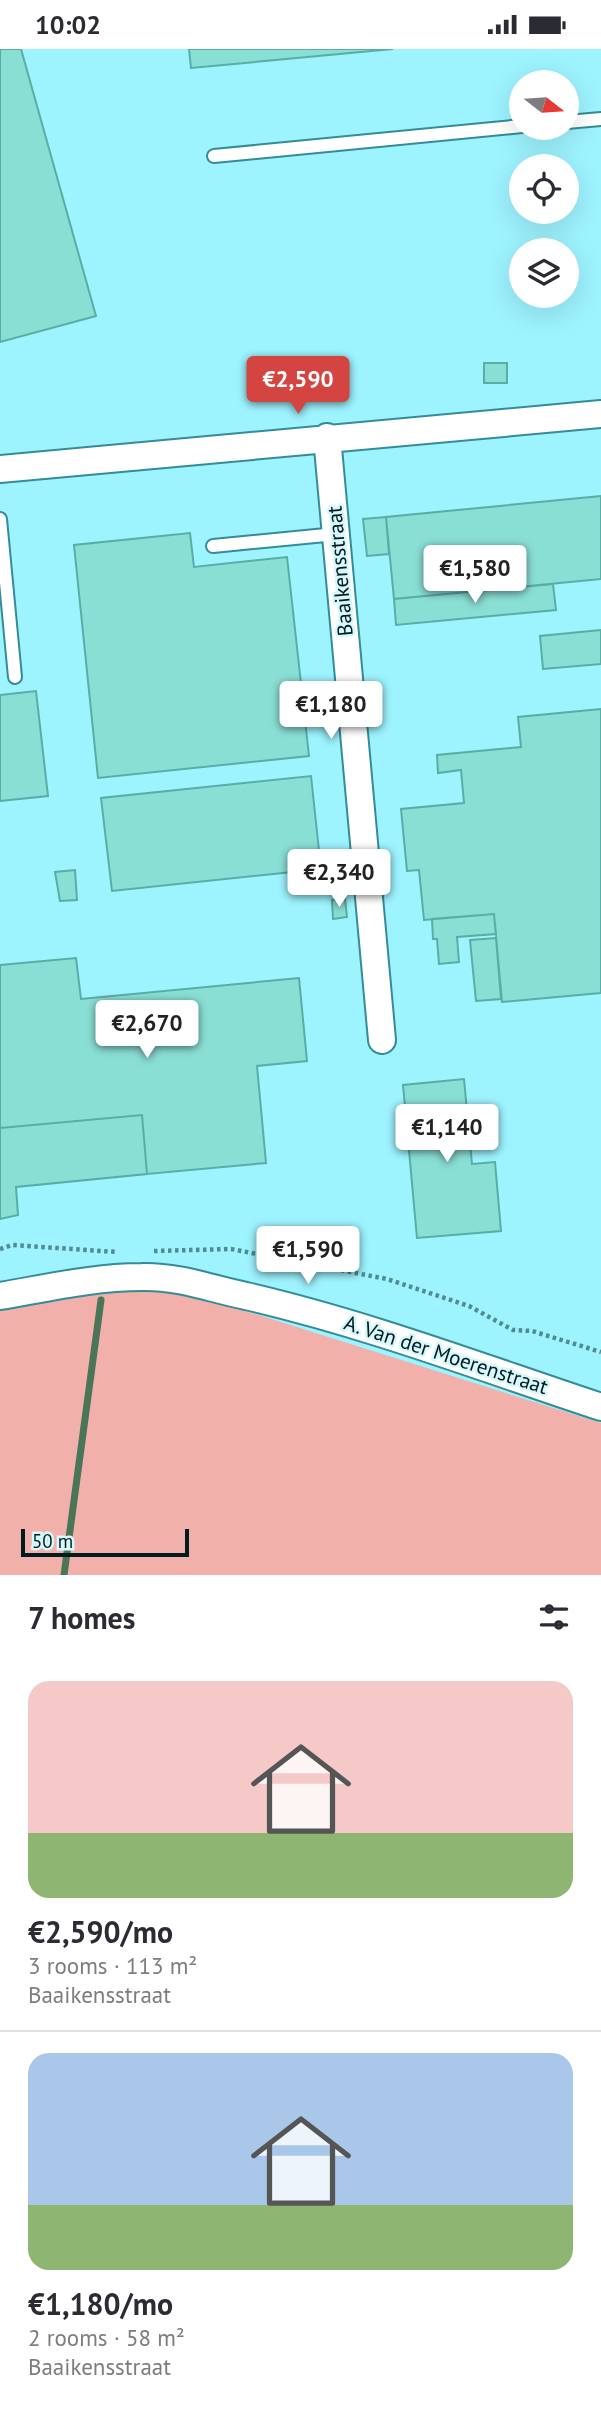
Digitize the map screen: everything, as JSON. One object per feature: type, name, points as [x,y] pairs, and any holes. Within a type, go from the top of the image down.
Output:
[{"type":"street","points":[[0,469],[601,414]]},
{"type":"street","name":"Baaikensstraat","points":[[327,437],[382,1040]]},
{"type":"street","name":"A. Van der Moerenstraat","points":[[0,1296],[97,1279],[144,1276],[192,1282],[357,1325],[601,1407]]},
{"type":"lane","points":[[579,121],[601,119]]},
{"type":"lane","points":[[214,156],[509,128]]},
{"type":"lane","points":[[0,519],[15,677]]},
{"type":"lane","points":[[213,546],[336,534]]},
{"type":"path","points":[[0,1249],[12,1245],[126,1252]]},
{"type":"path","points":[[140,1251],[231,1249],[387,1279],[469,1306],[513,1330],[532,1331],[601,1352]]},
{"type":"shaded area","points":[[94,1289],[149,1289],[208,1299],[601,1423],[601,1575],[0,1575],[0,1306]]},
{"type":"building","points":[[0,49],[21,49],[96,316],[0,342]]},
{"type":"building","points":[[189,49],[393,49],[191,68]]},
{"type":"building","points":[[484,363],[507,363],[507,383],[484,383]]},
{"type":"building","points":[[601,496],[601,579],[394,599],[386,517]]},
{"type":"building","points":[[386,517],[389,554],[367,556],[363,519]]},
{"type":"building","points":[[190,533],[194,567],[287,557],[309,756],[98,778],[74,545]]},
{"type":"building","points":[[553,584],[556,610],[396,625],[394,599]]},
{"type":"building","points":[[601,630],[601,664],[543,669],[540,636]]},
{"type":"building","points":[[36,691],[48,796],[0,801],[0,695]]},
{"type":"building","points":[[601,709],[601,993],[502,1002],[494,914],[424,920],[419,870],[407,871],[401,809],[464,803],[461,770],[438,773],[437,755],[521,747],[518,717]]},
{"type":"building","points":[[311,776],[321,869],[112,891],[101,798]]},
{"type":"building","points":[[75,870],[77,900],[60,901],[55,872]]},
{"type":"building","points":[[345,899],[347,917],[333,919],[332,900]]},
{"type":"building","points":[[494,914],[496,934],[457,937],[459,962],[439,964],[432,919]]},
{"type":"building","points":[[496,938],[501,999],[476,1001],[470,940]]},
{"type":"building","points":[[76,958],[81,999],[299,978],[307,1061],[257,1066],[266,1163],[147,1174],[142,1115],[0,1128],[0,965]]},
{"type":"building","points":[[464,1079],[472,1164],[495,1162],[501,1231],[417,1238],[403,1085]]},
{"type":"building","points":[[142,1115],[147,1174],[16,1187],[18,1215],[0,1219],[0,1128]]},
{"type":"waterway","points":[[64,1575],[101,1300]]}]
